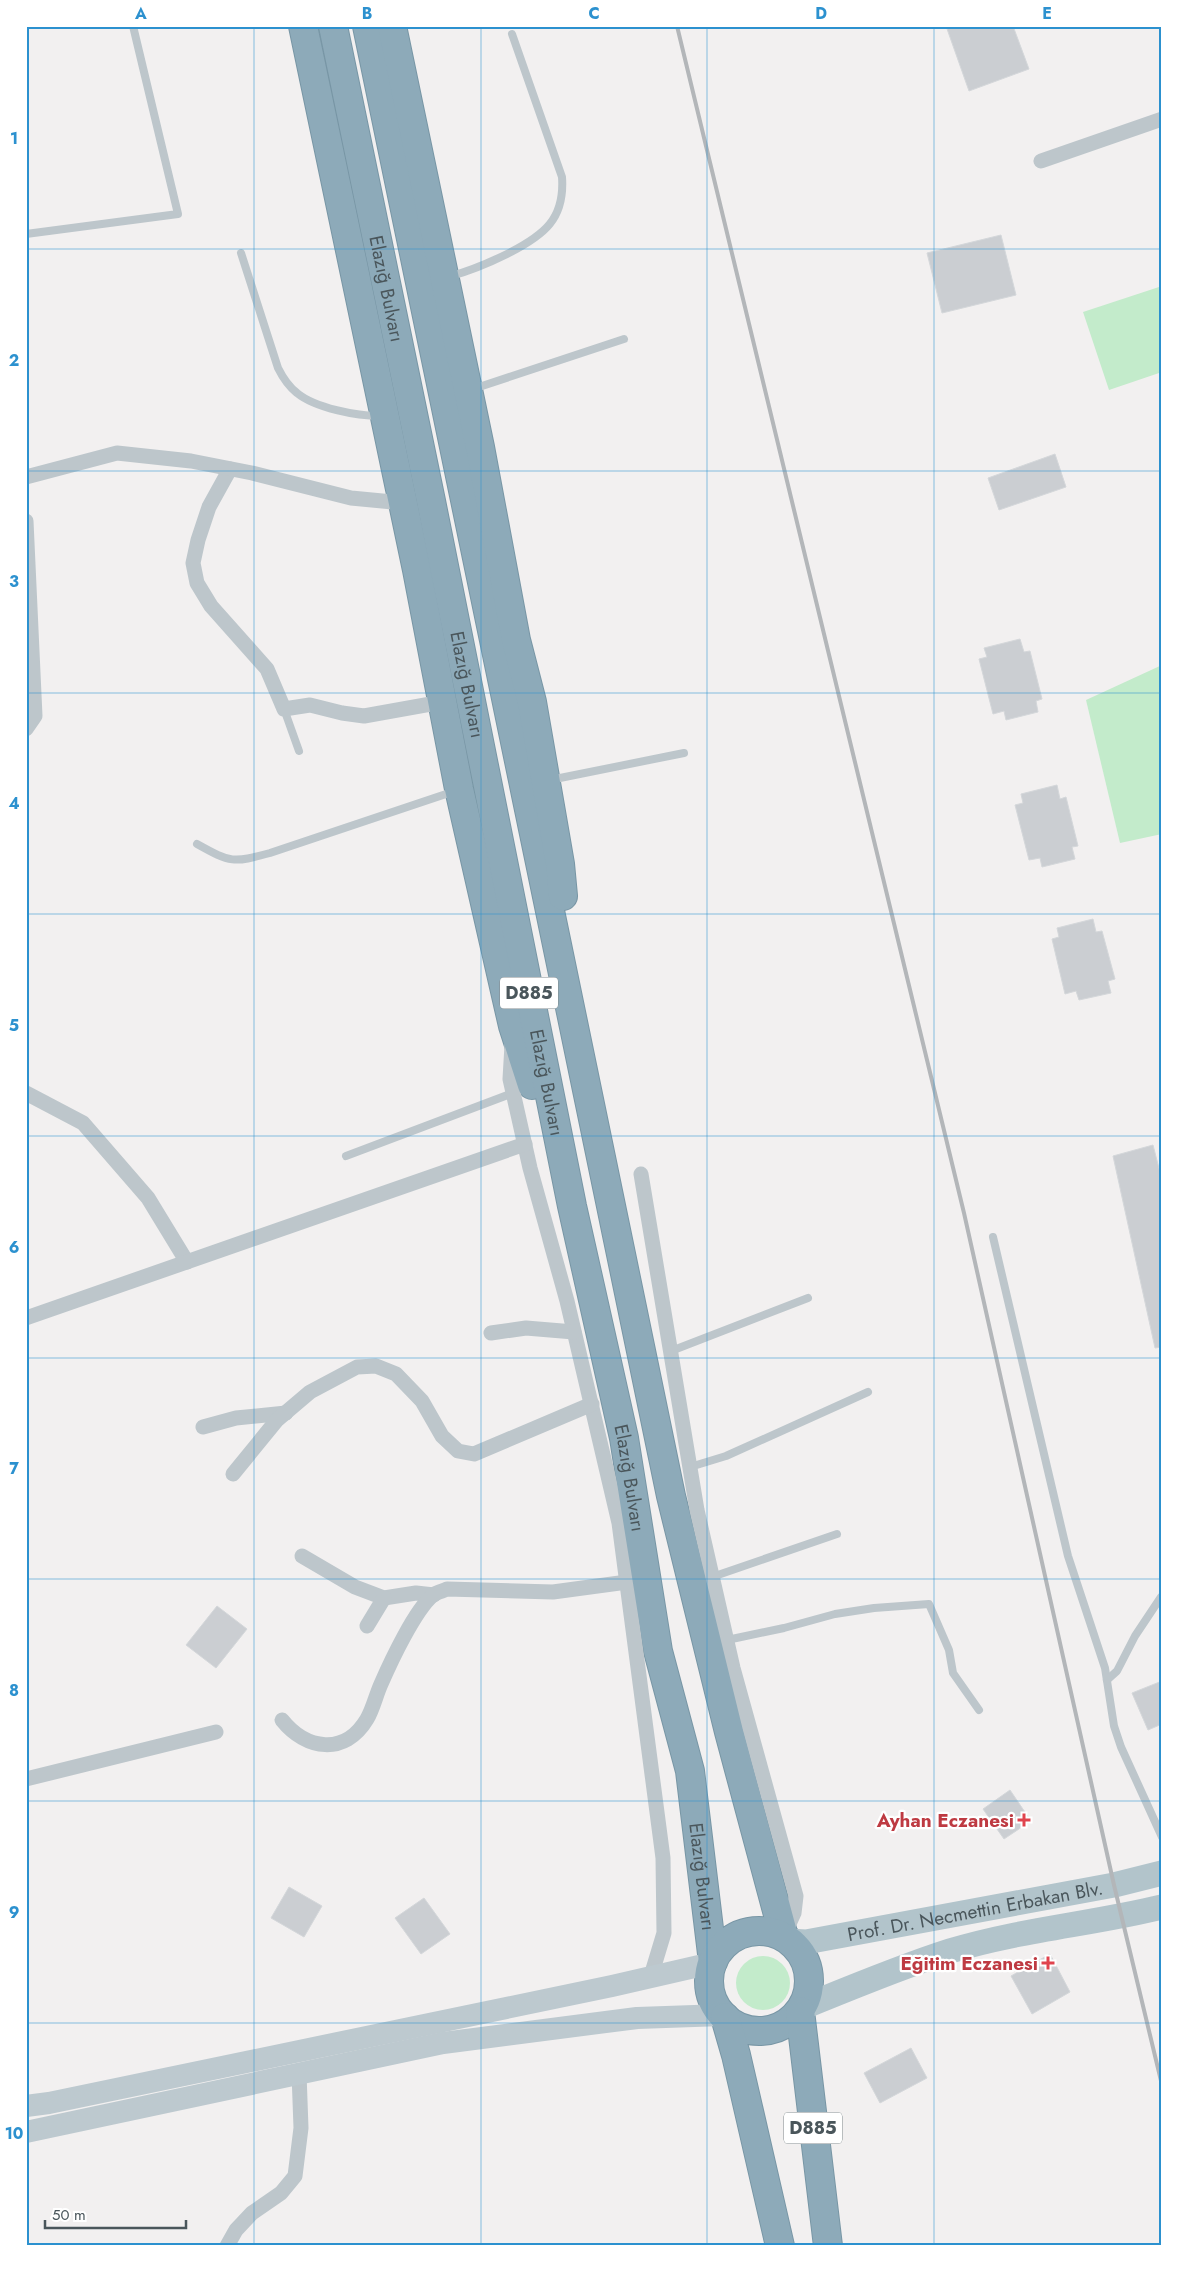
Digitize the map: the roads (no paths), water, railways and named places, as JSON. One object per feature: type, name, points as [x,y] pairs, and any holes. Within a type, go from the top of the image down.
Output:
[{"type":"highway","points":[[303,26],[403,503],[459,789],[513,1026],[572,1206]]},
{"type":"highway","name":"Elazığ Bulvarı","points":[[332,26],[572,1206],[624,1438],[658,1650],[690,1771],[712,1962]]},
{"type":"highway","name":"Elazığ Bulvarı","points":[[366,26],[671,1496],[729,1732],[785,1938]]},
{"type":"highway","points":[[392,26],[468,391],[516,640],[532,702],[560,864],[571,1010]]},
{"type":"highway","points":[[751,1931],[768,1932],[785,1938],[797,1948],[806,1962],[809,1979],[807,1996],[801,2009],[788,2022],[772,2030],[755,2031],[739,2027],[724,2016],[715,2006],[710,1992],[709,1976],[712,1962],[722,1948],[735,1937],[751,1931]]},
{"type":"highway","name":"D885","points":[[801,2009],[828,2246]]},
{"type":"highway","name":"D885","points":[[724,2016],[736,2056],[780,2246]]},
{"type":"main road","name":"Prof. Dr. Necmettin Erbakan Blv.","points":[[785,1938],[806,1942],[1114,1885],[1162,1873]]},
{"type":"main road","name":"Prof. Dr. Necmettin Erbakan Blv.","points":[[801,2009],[951,1951],[1019,1935],[1122,1917],[1162,1907]]},
{"type":"main road","points":[[26,2106],[49,2103],[602,1988],[712,1962]]},
{"type":"main road","points":[[26,2132],[443,2043],[637,2018],[724,2016]]},
{"type":"street","points":[[1041,161],[1162,119]]},
{"type":"street","points":[[26,478],[117,453],[191,461],[351,498],[403,503]]},
{"type":"street","points":[[230,469],[209,507],[198,540],[193,563],[197,582],[211,606],[267,669],[284,709],[310,705],[342,714],[364,716],[442,702]]},
{"type":"street","points":[[26,521],[35,716],[26,729]]},
{"type":"street","points":[[513,1026],[510,1079],[513,1094],[592,1404],[619,1523],[664,1858],[664,1933],[651,1976]]},
{"type":"street","points":[[26,1093],[83,1123],[148,1198],[187,1262]]},
{"type":"street","points":[[26,1318],[525,1144]]},
{"type":"street","points":[[641,1174],[697,1510],[727,1640],[796,1896],[794,1913],[785,1938]]},
{"type":"street","points":[[491,1333],[526,1328],[574,1332]]},
{"type":"street","points":[[232,1474],[286,1413],[310,1392],[357,1367],[376,1366],[396,1374],[422,1401],[442,1436],[458,1451],[474,1454],[592,1404]]},
{"type":"street","points":[[203,1427],[236,1418],[286,1413]]},
{"type":"street","points":[[302,1556],[355,1587],[384,1598],[416,1593],[434,1595]]},
{"type":"street","points":[[282,1720],[293,1734],[318,1745],[339,1744],[356,1733],[367,1719],[381,1683],[416,1616],[434,1595],[447,1589],[553,1592],[627,1582]]},
{"type":"street","points":[[367,1626],[384,1598]]},
{"type":"street","points":[[26,1779],[216,1732]]},
{"type":"street","points":[[227,2246],[236,2230],[252,2213],[281,2193],[295,2176],[301,2128],[299,2073]]},
{"type":"lane","points":[[26,234],[178,214],[133,26]]},
{"type":"lane","points":[[445,278],[480,268],[528,243],[547,228],[559,208],[562,198],[562,177],[512,34]]},
{"type":"lane","points":[[241,253],[278,368],[285,382],[298,394],[316,403],[364,416],[384,416]]},
{"type":"lane","points":[[468,391],[624,339]]},
{"type":"lane","points":[[284,709],[299,751]]},
{"type":"lane","points":[[546,780],[684,753]]},
{"type":"lane","points":[[197,844],[223,858],[241,860],[270,853],[459,789]]},
{"type":"lane","points":[[346,1156],[513,1094]]},
{"type":"lane","points":[[993,1237],[1068,1556],[1108,1680],[1114,1726],[1121,1747],[1162,1837]]},
{"type":"lane","points":[[670,1351],[808,1298]]},
{"type":"lane","points":[[690,1467],[726,1456],[868,1392]]},
{"type":"lane","points":[[712,1577],[837,1534]]},
{"type":"lane","points":[[1108,1680],[1117,1671],[1135,1636],[1161,1597]]},
{"type":"lane","points":[[727,1640],[784,1628],[836,1614],[874,1608],[929,1604],[949,1650],[953,1672],[979,1710]]},
{"type":"railway","points":[[677,26],[964,1213],[1114,1885],[1162,2085]]},
{"type":"place","name":"Ayhan Eczanesi","points":[[1024,1820]]},
{"type":"place","name":"Eğitim Eczanesi","points":[[1048,1963]]}]
